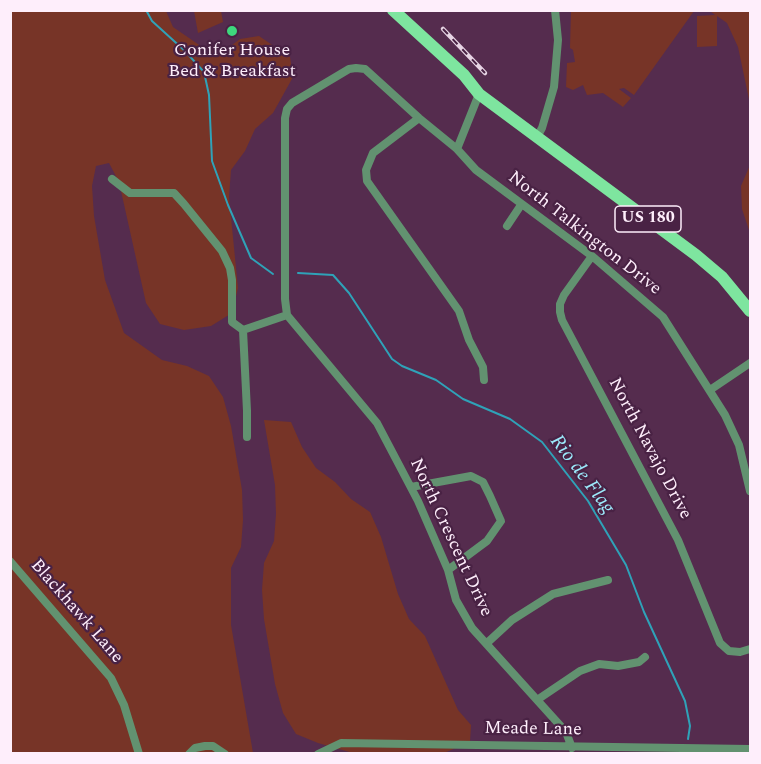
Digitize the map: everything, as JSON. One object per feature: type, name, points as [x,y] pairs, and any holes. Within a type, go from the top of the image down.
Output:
[{"type":"main road","name":"US 180","points":[[393,10],[464,75],[479,94],[696,255],[722,277],[750,311]]},
{"type":"street","points":[[537,137],[542,128],[554,87],[558,40],[555,10]]},
{"type":"street","name":"North Talkington Drive","points":[[287,315],[285,299],[285,118],[287,109],[292,103],[349,69],[365,69],[457,149],[476,170],[520,205],[592,256],[663,318],[725,415],[747,459],[750,491]]},
{"type":"street","points":[[457,149],[479,94]]},
{"type":"street","points":[[419,118],[373,153],[366,170],[367,181],[459,311],[469,340],[483,367],[484,380]]},
{"type":"street","points":[[112,179],[130,193],[174,193],[184,204],[222,251],[231,268],[232,322],[243,330]]},
{"type":"street","points":[[507,226],[520,205]]},
{"type":"street","name":"North Navajo Drive","points":[[592,256],[564,295],[560,304],[562,320],[678,540],[720,643],[729,651],[740,652],[750,649]]},
{"type":"street","points":[[243,330],[287,315]]},
{"type":"street","name":"North Crescent Drive","points":[[287,315],[376,423],[411,487],[448,570],[456,600],[471,628],[566,732],[572,748]]},
{"type":"street","points":[[243,330],[247,437]]},
{"type":"street","points":[[710,390],[750,363]]},
{"type":"street","points":[[411,487],[471,476],[483,482],[501,520],[487,541],[448,570]]},
{"type":"street","name":"Blackhawk Lane","points":[[10,561],[111,678],[124,705],[139,753]]},
{"type":"street","points":[[487,644],[512,620],[553,594],[608,580]]},
{"type":"street","points":[[537,700],[580,671],[599,664],[618,666],[639,662],[645,657]]},
{"type":"street","name":"Meade Lane","points":[[318,753],[341,743],[572,748],[609,751],[750,749]]},
{"type":"street","points":[[189,753],[195,748],[205,746],[213,746],[225,753]]},
{"type":"shaded area","points":[[571,10],[694,11],[634,95],[624,88],[619,89],[631,98],[623,107],[603,93],[587,95],[583,85],[573,90],[566,87],[567,63],[575,62],[573,50],[570,48]]},
{"type":"shaded area","points":[[10,11],[166,11],[173,27],[208,51],[228,48],[240,39],[259,36],[290,57],[293,77],[273,113],[255,129],[245,151],[231,170],[229,197],[238,288],[232,313],[211,326],[184,330],[160,324],[146,303],[119,182],[109,163],[96,166],[92,186],[94,216],[105,280],[124,333],[162,360],[187,366],[209,376],[223,397],[231,426],[242,490],[241,547],[231,568],[231,625],[253,753],[11,753]]},
{"type":"shaded area","points":[[194,11],[221,11],[223,22],[198,33]]},
{"type":"shaded area","points":[[710,11],[750,11],[750,104],[738,47],[727,23],[717,16],[717,46],[697,47],[697,16],[715,15]]},
{"type":"shaded area","points":[[750,165],[750,233],[742,209],[741,186]]},
{"type":"shaded area","points":[[264,420],[291,422],[302,447],[316,468],[335,482],[351,499],[370,512],[409,619],[425,636],[458,710],[471,725],[470,742],[444,753],[353,753],[296,734],[283,713],[275,684],[264,619],[262,590],[264,563],[274,541],[276,514],[275,485]]},
{"type":"waterway","name":"Rio de Flag","points":[[146,10],[152,21],[204,72],[209,95],[212,161],[251,258],[273,274]]},
{"type":"waterway","name":"Rio de Flag","points":[[298,273],[333,275],[349,293],[392,359],[402,366],[436,380],[463,399],[510,419],[542,442],[588,501],[626,565],[644,612],[685,701],[690,726],[688,739]]},
{"type":"railway","points":[[443,29],[485,73]]},
{"type":"place","name":"Conifer House Bed & Breakfast","points":[[232,31]]}]
